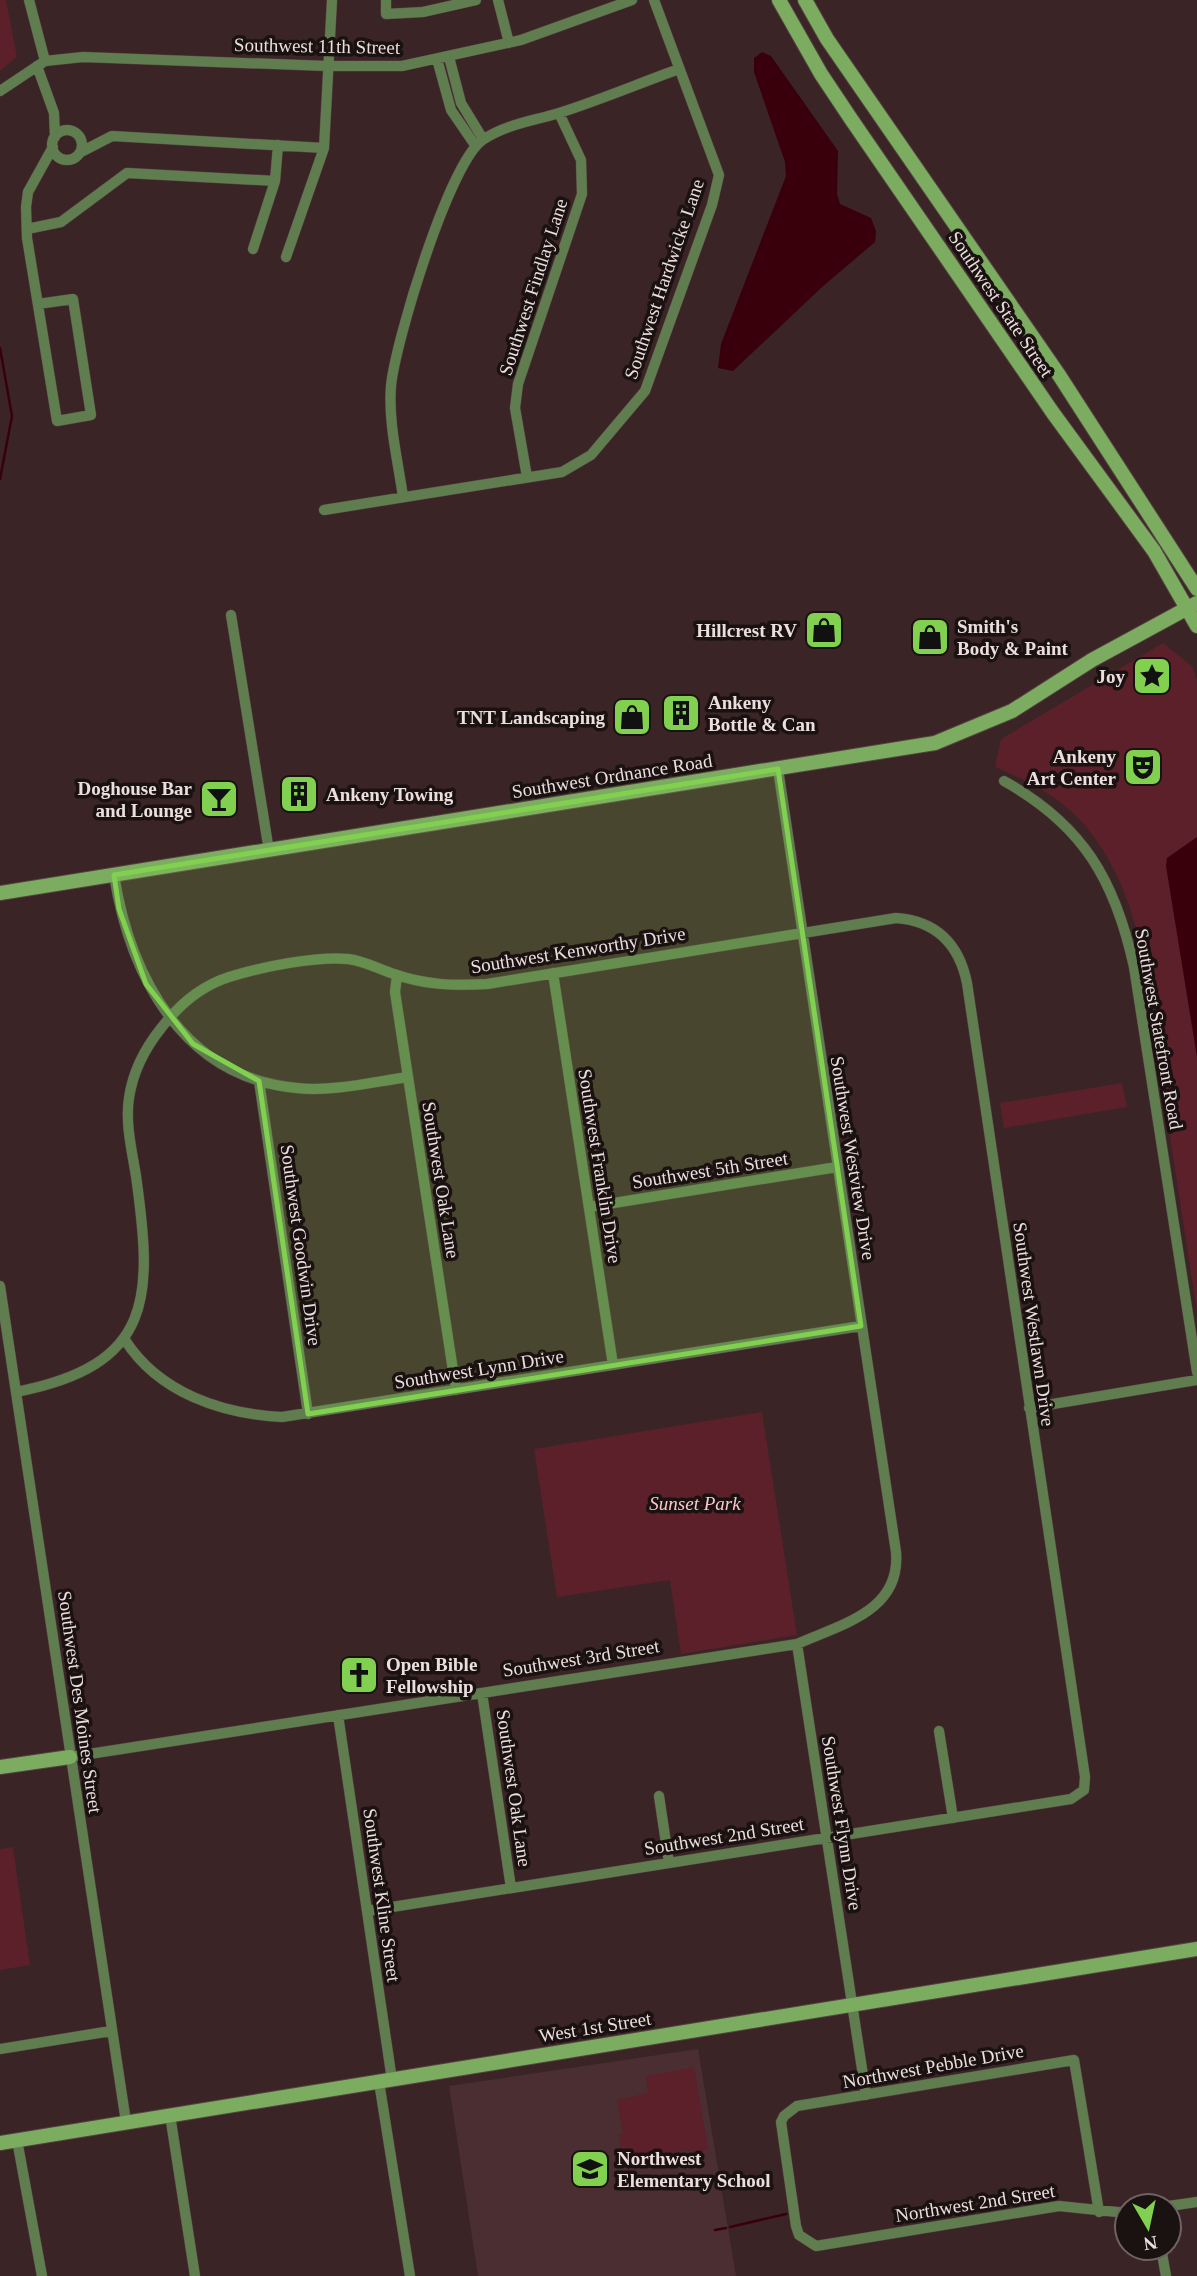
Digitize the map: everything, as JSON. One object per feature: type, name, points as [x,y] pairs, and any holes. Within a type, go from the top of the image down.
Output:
[{"type":"main road","name":"Southwest State Street","points":[[779,0],[821,74],[1053,413],[1193,606],[1197,626]]},
{"type":"main road","name":"Southwest State Street","points":[[805,0],[827,40],[1067,386],[1197,589]]},
{"type":"main road","name":"Southwest Ordnance Road","points":[[0,893],[907,749],[961,735],[1012,711],[1082,666],[1193,606]]},
{"type":"main road","name":"Southwest 3rd Street","points":[[0,1767],[70,1756]]},
{"type":"main road","name":"West 1st Street","points":[[0,2143],[1197,1949]]},
{"type":"street","points":[[29,0],[41,64],[54,113],[57,156],[65,160]]},
{"type":"street","points":[[286,257],[324,148],[332,0]]},
{"type":"street","points":[[386,0],[386,15],[423,12],[476,0]]},
{"type":"street","points":[[498,0],[509,43]]},
{"type":"street","name":"Southwest 11th Street","points":[[0,91],[41,64],[83,57],[401,66],[509,43],[632,0]]},
{"type":"street","name":"Southwest Hardwicke Lane","points":[[324,510],[562,472],[583,461],[621,423],[645,391],[712,205],[719,175],[654,0]]},
{"type":"street","points":[[449,57],[461,103],[479,142]]},
{"type":"street","points":[[437,59],[452,110],[479,142]]},
{"type":"street","points":[[403,497],[393,425],[391,387],[401,331],[462,163],[479,142],[508,126],[559,113],[679,69]]},
{"type":"street","points":[[54,113],[82,142],[80,152]]},
{"type":"street","name":"Southwest Findlay Lane","points":[[527,477],[515,408],[518,384],[582,194],[581,160],[559,113]]},
{"type":"street","points":[[38,304],[72,299],[91,415],[57,421],[38,304],[27,229],[28,192],[41,173],[54,142],[63,131],[100,141]]},
{"type":"street","points":[[41,173],[112,136],[324,148]]},
{"type":"street","points":[[253,249],[275,181],[278,145]]},
{"type":"street","points":[[27,229],[61,222],[127,173],[275,181]]},
{"type":"street","points":[[231,615],[269,851]]},
{"type":"street","name":"Southwest Westview Drive","points":[[778,769],[896,1552],[895,1576],[888,1593],[872,1610]]},
{"type":"street","name":"Southwest Statefront Road","points":[[1004,781],[1043,805],[1083,844],[1108,884],[1123,924],[1134,967],[1197,1372]]},
{"type":"street","points":[[114,875],[119,909],[146,984],[170,1017],[208,1055],[259,1081],[313,1089],[408,1077]]},
{"type":"street","name":"Southwest Westlawn Drive","points":[[881,920],[910,919],[937,930],[957,951],[963,964],[1085,1777],[1084,1790]]},
{"type":"street","name":"Southwest Kenworthy Drive","points":[[16,1392],[71,1378],[96,1365],[125,1340],[143,1289],[146,1255],[131,1141],[129,1098],[135,1071],[147,1045],[170,1017],[184,1001],[205,988],[247,973],[326,959],[350,959],[436,985],[458,986],[881,920]]},
{"type":"street","name":"Southwest Franklin Drive","points":[[553,973],[613,1364]]},
{"type":"street","name":"Southwest Oak Lane","points":[[397,975],[395,992],[456,1390]]},
{"type":"street","name":"Southwest Goodwin Drive","points":[[259,1081],[308,1414]]},
{"type":"street","name":"Southwest 5th Street","points":[[589,1208],[837,1167]]},
{"type":"street","name":"Southwest Des Moines Street","points":[[0,1286],[126,2122]]},
{"type":"street","name":"Southwest Lynn Drive","points":[[125,1340],[133,1353],[167,1382],[215,1407],[259,1416],[308,1414],[861,1326]]},
{"type":"street","points":[[1029,1408],[1197,1380]]},
{"type":"street","name":"Southwest 3rd Street","points":[[70,1756],[797,1644],[872,1610]]},
{"type":"street","name":"Southwest Flynn Drive","points":[[797,1644],[866,2095]]},
{"type":"street","name":"Southwest Oak Lane","points":[[482,1693],[511,1888]]},
{"type":"street","name":"Southwest Kline Street","points":[[338,1715],[367,1911],[410,2276]]},
{"type":"street","points":[[939,1731],[953,1818]]},
{"type":"street","name":"Southwest 2nd Street","points":[[367,1911],[1070,1799],[1084,1790]]},
{"type":"street","points":[[659,1796],[668,1863]]},
{"type":"street","points":[[0,2049],[111,2031]]},
{"type":"street","name":"Northwest Pebble Drive","points":[[828,2244],[816,2246],[807,2243],[799,2235],[796,2226],[781,2130],[784,2116],[797,2106],[1074,2060],[1099,2212]]},
{"type":"street","points":[[170,2115],[195,2276]]},
{"type":"street","points":[[17,2140],[42,2276]]},
{"type":"street","name":"Northwest 2nd Street","points":[[828,2244],[1059,2206],[1113,2212]]},
{"type":"highlighted area","points":[[778,769],[861,1326],[308,1414],[259,1081],[193,1044],[146,984],[119,909],[114,875]]},
{"type":"shaded area","points":[[762,52],[771,56],[838,151],[837,194],[840,204],[871,218],[876,231],[875,242],[822,287],[733,371],[718,368],[721,344],[786,176],[785,162],[754,72],[754,58]]},
{"type":"shaded area","points":[[1197,837],[1197,1057],[1166,866],[1167,858]]},
{"type":"shaded area","name":"Northwest Elementary School","points":[[698,2049],[736,2276],[478,2276],[449,2086]]},
{"type":"green space","points":[[0,0],[6,0],[17,57],[0,71]]},
{"type":"green space","points":[[1163,643],[1192,666],[1197,680],[1197,1313],[1149,988],[1132,915],[1119,881],[1102,849],[1080,820],[1040,789],[995,767],[1001,739]]},
{"type":"green space","points":[[1122,1083],[1127,1107],[1004,1128],[1000,1103]]},
{"type":"green space","name":"Sunset Park","points":[[762,1412],[797,1635],[681,1654],[670,1580],[557,1597],[534,1449]]},
{"type":"green space","points":[[13,1847],[30,1965],[0,1970],[0,1849]]},
{"type":"green space","points":[[694,2067],[708,2149],[699,2153],[685,2150],[622,2161],[619,2135],[623,2134],[617,2100],[648,2093],[646,2076]]},
{"type":"waterway","points":[[0,348],[12,416],[0,479]]},
{"type":"waterway","points":[[730,2227],[786,2214]]},
{"type":"waterway","points":[[715,2230],[726,2228]]},
{"type":"place","name":"Hillcrest RV","points":[[824,630]]},
{"type":"place","name":"Smith's Body & Paint","points":[[930,637]]},
{"type":"place","name":"Joy","points":[[1152,676]]},
{"type":"place","name":"Ankeny Bottle & Can","points":[[681,713]]},
{"type":"place","name":"TNT Landscaping","points":[[632,717]]},
{"type":"place","name":"Ankeny Art Center","points":[[1143,767]]},
{"type":"place","name":"Ankeny Towing","points":[[299,794]]},
{"type":"place","name":"Doghouse Bar and Lounge","points":[[219,799]]},
{"type":"place","name":"Open Bible Fellowship","points":[[359,1675]]},
{"type":"place","name":"Northwest Elementary School","points":[[590,2169]]}]
